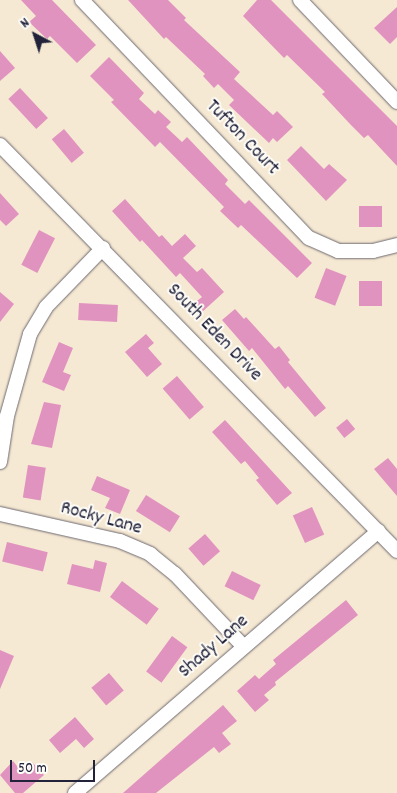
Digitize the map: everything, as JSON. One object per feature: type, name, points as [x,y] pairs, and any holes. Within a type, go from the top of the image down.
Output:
[{"type":"street","name":"Tufton Court","points":[[82,0],[309,238],[338,251],[373,251],[397,245]]},
{"type":"street","points":[[300,0],[397,102]]},
{"type":"street","name":"South Eden Drive","points":[[0,145],[397,551]]},
{"type":"street","points":[[0,462],[7,416],[30,334],[46,307],[102,248]]},
{"type":"street","name":"Rocky Lane","points":[[0,514],[120,541],[145,551],[175,574],[244,647]]},
{"type":"street","name":"Shady Lane","points":[[75,793],[379,531]]},
{"type":"building","points":[[21,0],[52,0],[96,45],[77,63],[50,36],[47,39],[29,22],[36,16]]},
{"type":"building","points":[[128,0],[168,0],[186,18],[184,20],[240,72],[234,79],[273,115],[277,111],[293,127],[277,142],[273,138],[269,143],[229,105],[234,100],[218,84],[214,88],[203,76],[205,74],[166,37],[164,39]]},
{"type":"building","points":[[257,0],[271,0],[397,126],[397,166],[368,135],[364,138],[322,94],[325,92],[287,55],[284,58],[243,16]]},
{"type":"building","points":[[397,7],[397,37],[390,44],[374,28]]},
{"type":"building","points":[[0,51],[15,68],[0,81]]},
{"type":"building","points":[[109,57],[144,93],[139,99],[155,114],[158,110],[171,122],[166,127],[182,142],[187,137],[228,180],[225,184],[245,204],[249,200],[312,263],[297,278],[241,225],[238,228],[220,211],[224,207],[160,142],[155,147],[111,102],[114,100],[90,76]]},
{"type":"building","points":[[20,88],[48,118],[36,129],[8,99]]},
{"type":"building","points":[[64,129],[84,153],[72,163],[52,139]]},
{"type":"building","points":[[301,146],[324,169],[329,164],[347,180],[326,201],[287,160]]},
{"type":"building","points":[[0,193],[19,214],[6,226],[0,220]]},
{"type":"building","points":[[125,199],[159,237],[162,235],[172,246],[185,234],[196,246],[183,258],[197,272],[202,268],[224,292],[201,313],[193,304],[202,297],[180,273],[176,277],[112,211]]},
{"type":"building","points":[[359,206],[382,206],[382,227],[359,227]]},
{"type":"building","points":[[39,230],[55,238],[37,273],[21,265]]},
{"type":"building","points":[[326,268],[347,276],[335,306],[315,298]]},
{"type":"building","points":[[359,281],[382,281],[382,306],[359,306]]},
{"type":"building","points":[[0,292],[14,304],[0,322]]},
{"type":"building","points":[[79,303],[118,305],[117,322],[78,320]]},
{"type":"building","points":[[235,309],[244,319],[246,317],[275,349],[279,346],[290,360],[288,362],[326,408],[315,417],[288,386],[285,389],[252,348],[249,351],[222,320]]},
{"type":"building","points":[[146,334],[154,343],[148,348],[162,364],[147,377],[125,352]]},
{"type":"building","points":[[59,342],[73,348],[63,372],[71,375],[64,391],[42,382]]},
{"type":"building","points":[[177,376],[204,407],[190,419],[163,388]]},
{"type":"building","points":[[44,402],[61,405],[52,448],[31,444]]},
{"type":"building","points":[[347,419],[355,429],[344,438],[336,428]]},
{"type":"building","points":[[225,420],[292,493],[277,505],[256,480],[259,478],[245,461],[241,464],[212,432]]},
{"type":"building","points":[[388,458],[397,469],[397,496],[374,469]]},
{"type":"building","points":[[28,465],[46,468],[41,500],[23,498]]},
{"type":"building","points":[[97,476],[130,490],[120,514],[105,508],[110,498],[91,490]]},
{"type":"building","points":[[146,495],[180,516],[170,532],[136,511]]},
{"type":"building","points":[[312,507],[324,534],[305,543],[293,516]]},
{"type":"building","points":[[205,534],[220,551],[203,566],[188,548]]},
{"type":"building","points":[[7,542],[48,552],[43,572],[2,561]]},
{"type":"building","points":[[95,560],[107,563],[100,592],[67,584],[72,564],[93,569]]},
{"type":"building","points":[[232,571],[261,585],[253,600],[225,586]]},
{"type":"building","points":[[122,581],[159,609],[147,625],[110,597]]},
{"type":"building","points":[[346,600],[358,615],[275,682],[276,685],[264,695],[269,700],[255,712],[237,691],[255,675],[259,679],[276,664],[273,660]]},
{"type":"building","points":[[172,636],[187,647],[162,683],[146,672]]},
{"type":"building","points":[[0,650],[14,656],[0,689]]},
{"type":"building","points":[[109,673],[124,691],[106,705],[91,688]]},
{"type":"building","points":[[223,705],[237,721],[222,733],[231,744],[219,753],[214,747],[156,793],[123,793]]},
{"type":"building","points":[[75,717],[94,739],[84,748],[76,739],[60,753],[49,740]]},
{"type":"building","points":[[13,761],[21,771],[32,762],[44,775],[23,793],[15,793],[0,775]]}]
